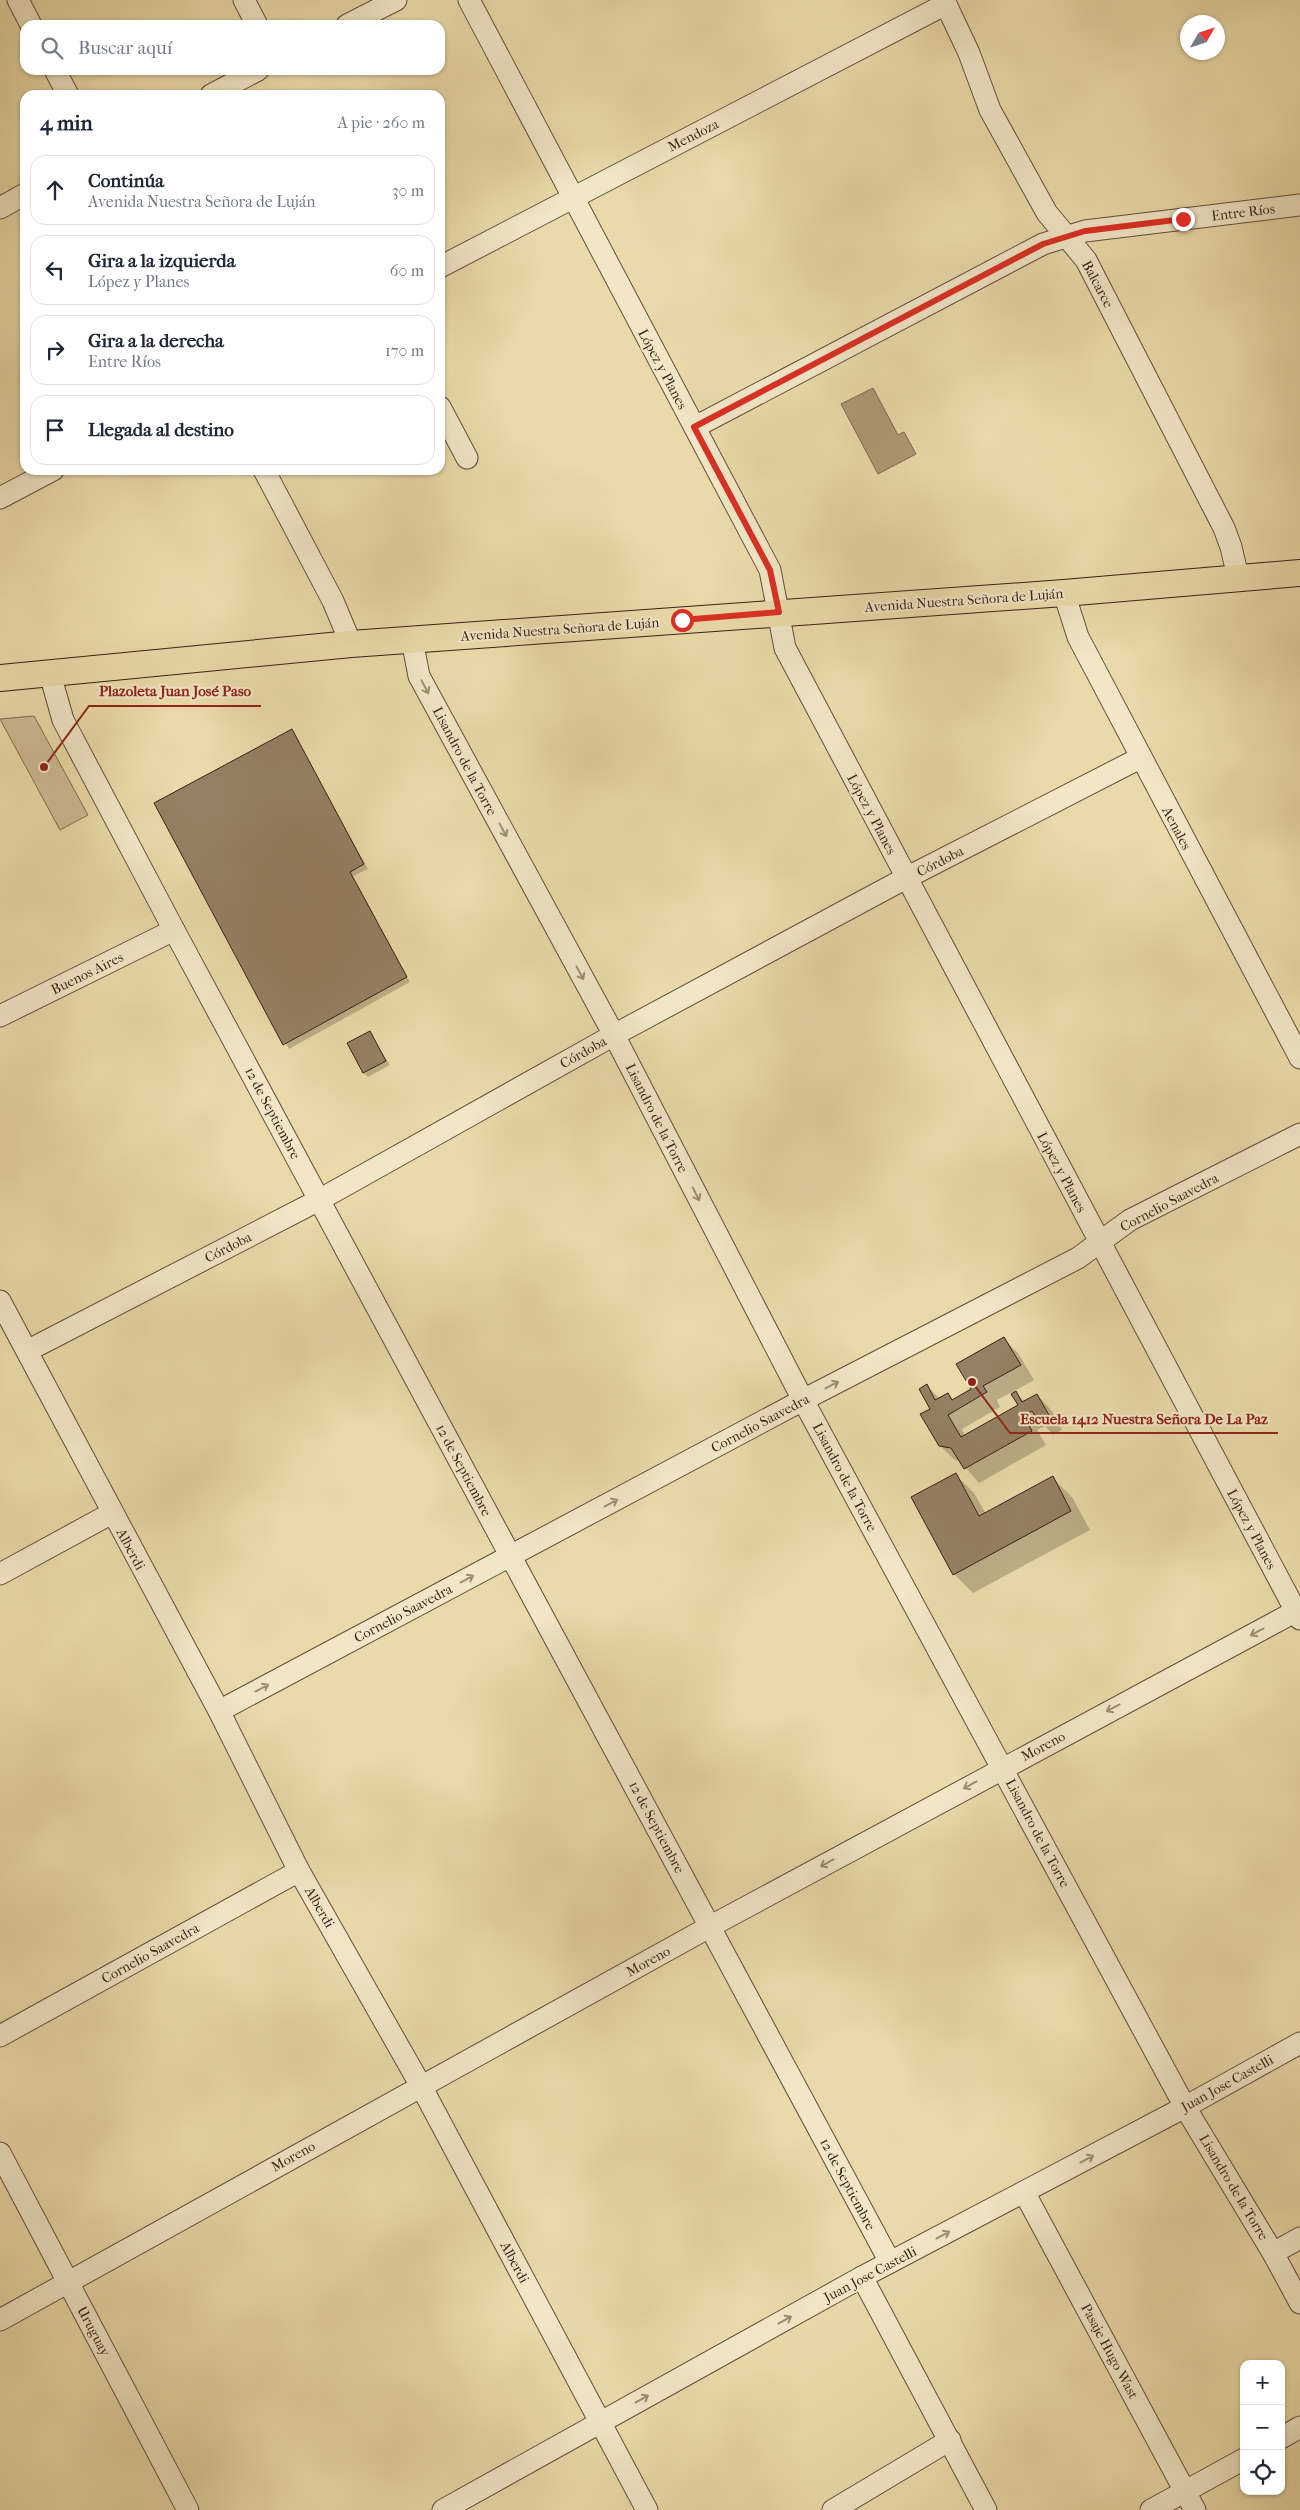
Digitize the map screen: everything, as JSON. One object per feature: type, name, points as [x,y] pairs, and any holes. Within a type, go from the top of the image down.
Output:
[{"type":"main road","name":"Avenida Nuestra Señora de Luján","points":[[0,678],[351,644],[1064,593],[1300,573]]},
{"type":"street","points":[[18,0],[28,20]]},
{"type":"street","points":[[244,0],[254,20]]},
{"type":"street","points":[[357,20],[396,0]]},
{"type":"street","name":"López y Planes","points":[[469,0],[770,570],[785,648],[1099,1242],[1299,1613]]},
{"type":"street","name":"Mendoza","points":[[445,264],[945,2]]},
{"type":"street","name":"Balcarce","points":[[945,2],[969,53],[990,110],[1047,213],[1086,260],[1224,528],[1231,547],[1238,577]]},
{"type":"street","points":[[58,75],[65,90]]},
{"type":"street","points":[[220,90],[249,75]]},
{"type":"street","points":[[0,208],[20,197]]},
{"type":"street","name":"Entre Ríos","points":[[694,427],[1043,244],[1085,231],[1300,205]]},
{"type":"street","points":[[445,416],[467,458]]},
{"type":"street","points":[[0,498],[44,475]]},
{"type":"street","points":[[267,475],[333,601],[351,644]]},
{"type":"street","name":"Aenales","points":[[1064,593],[1078,637],[1140,758],[1300,1058]]},
{"type":"street","name":"Lisandro de la Torre","points":[[412,640],[419,676],[614,1035],[803,1400],[1185,2107],[1274,2253],[1300,2303]]},
{"type":"street","name":"12 de Septiembre","points":[[50,674],[63,720],[174,930],[890,2262]]},
{"type":"street","name":"Córdoba","points":[[27,1351],[319,1200],[614,1035],[906,878],[1140,758]]},
{"type":"street","name":"Buenos Aires","points":[[0,1016],[174,930]]},
{"type":"street","name":"Cornelio Saavedra","points":[[219,1711],[803,1400],[1078,1258],[1130,1220],[1300,1134]]},
{"type":"street","name":"Alberdi","points":[[0,1301],[219,1711],[299,1870],[421,2086],[647,2510]]},
{"type":"street","points":[[0,1574],[112,1513]]},
{"type":"street","name":"Moreno","points":[[0,2320],[1002,1767],[1299,1613]]},
{"type":"street","name":"Cornelio Saavedra","points":[[0,2036],[299,1870]]},
{"type":"street","name":"Juan Jose Castelli","points":[[443,2510],[862,2277],[1185,2107],[1300,2043]]},
{"type":"street","name":"Uruguay","points":[[0,2153],[188,2510]]},
{"type":"street","name":"Pasaje Hugo Wast","points":[[1024,2192],[1190,2501]]},
{"type":"street","points":[[1274,2253],[1300,2238]]},
{"type":"street","points":[[862,2277],[986,2510]]},
{"type":"street","points":[[1285,2436],[1300,2427]]},
{"type":"street","points":[[833,2510],[950,2440]]},
{"type":"street","points":[[1152,2510],[1190,2501],[1240,2462]]},
{"type":"shaded area","points":[[873,388],[898,435],[904,432],[916,454],[878,474],[841,404]]},
{"type":"shaded area","points":[[34,716],[88,815],[60,830],[0,719]]},
{"type":"building","points":[[292,729],[364,864],[350,872],[407,977],[283,1045],[154,803]]},
{"type":"building","points":[[370,1031],[386,1061],[363,1073],[347,1043]]},
{"type":"building","points":[[1004,1337],[1021,1365],[983,1386],[987,1392],[948,1415],[961,1437],[1018,1405],[1011,1394],[1016,1391],[1022,1402],[1037,1394],[1049,1415],[1038,1421],[1032,1411],[1024,1416],[1032,1431],[964,1469],[951,1448],[939,1446],[920,1414],[930,1409],[919,1389],[927,1384],[935,1400],[948,1393],[952,1400],[971,1389],[956,1364]]},
{"type":"building","points":[[956,1473],[979,1516],[1053,1476],[1071,1511],[953,1575],[911,1497]]},
{"type":"place","name":"Plazoleta Juan José Paso","points":[[44,767]]},
{"type":"place","name":"Escuela 1412 Nuestra Señora De La Paz","points":[[972,1382]]},
{"type":"route","points":[[682,620],[779,612],[770,570],[694,427],[1043,244],[1085,231],[1183,219]]}]
